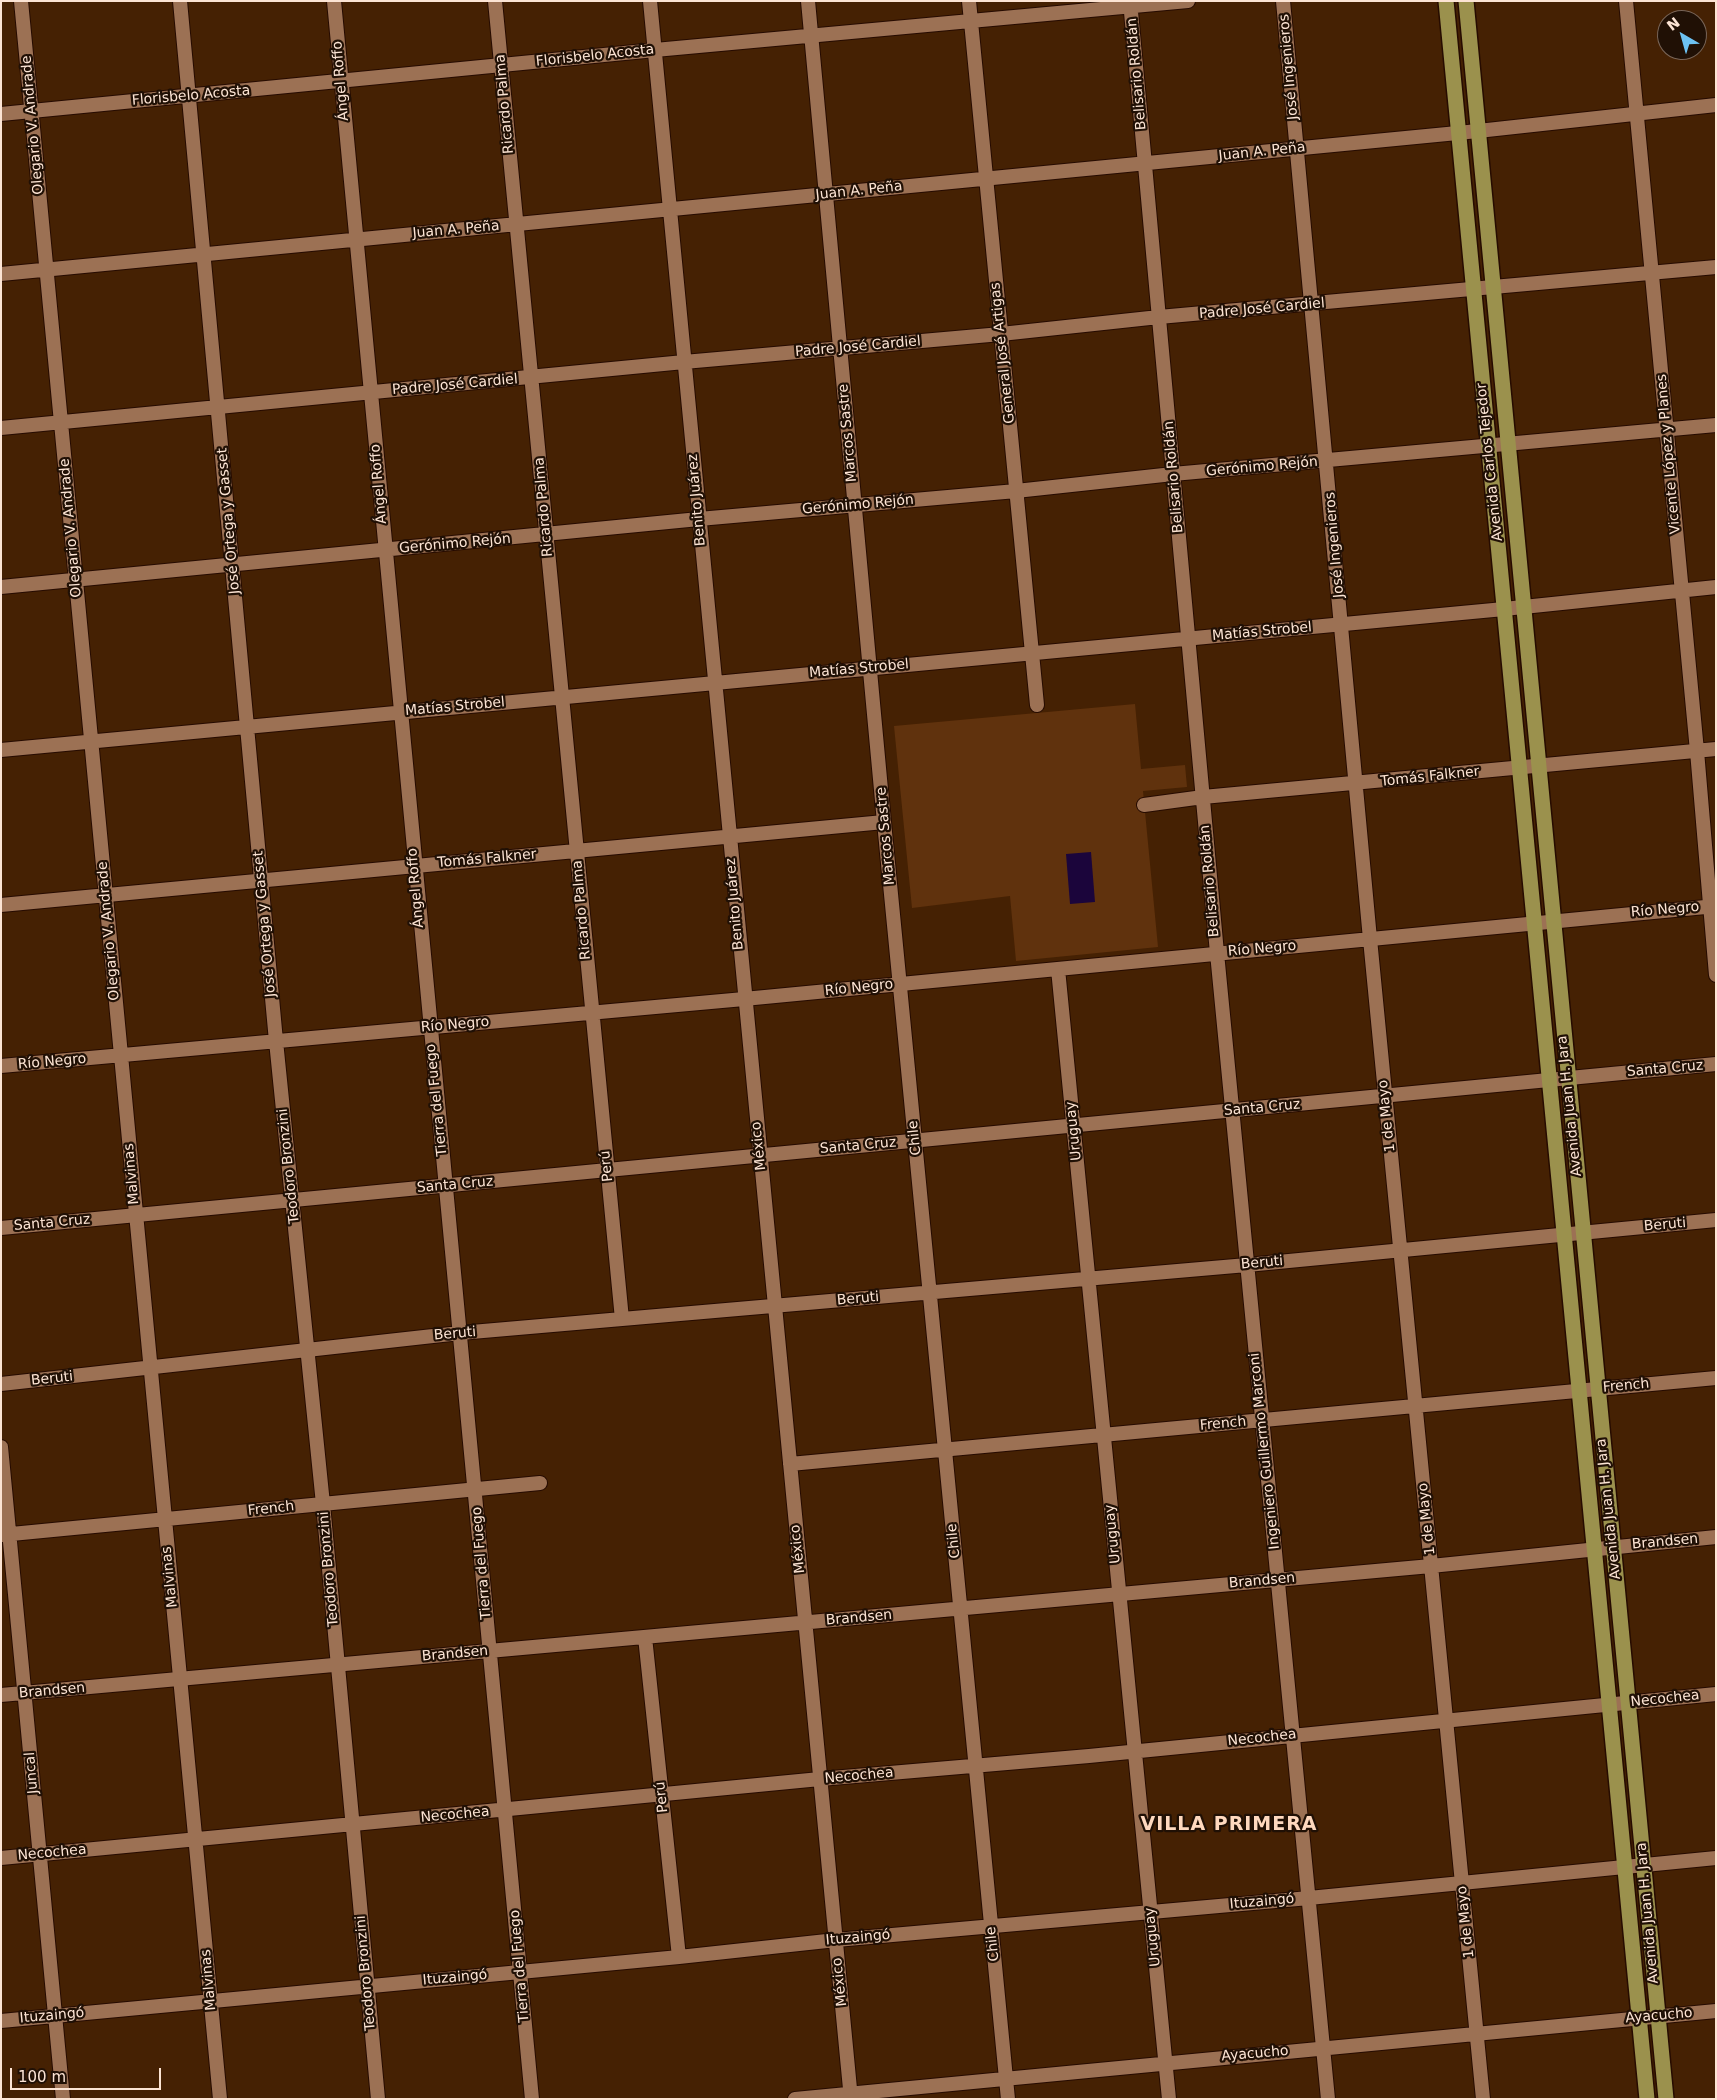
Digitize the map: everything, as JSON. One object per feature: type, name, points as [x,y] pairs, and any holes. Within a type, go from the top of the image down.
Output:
[{"type":"main road","name":"Avenida Carlos Tejedor","points":[[1446,1],[1534,922]]},
{"type":"main road","name":"Avenida Carlos Tejedor","points":[[1466,1],[1552,920]]},
{"type":"main road","name":"Avenida Juan H. Jara","points":[[1552,920],[1666,2099]]},
{"type":"main road","name":"Avenida Juan H. Jara","points":[[1534,922],[1646,2099]]},
{"type":"street","name":"Olegario V. Andrade","points":[[21,1],[120,1055]]},
{"type":"street","name":"José Ortega y Gasset","points":[[180,1],[276,1041]]},
{"type":"street","name":"Ángel Roffo","points":[[334,1],[430,1027]]},
{"type":"street","name":"Ricardo Palma","points":[[495,1],[592,1013]]},
{"type":"street","name":"Benito Juárez","points":[[650,1],[744,999]]},
{"type":"street","name":"Marcos Sastre","points":[[808,1],[900,984]]},
{"type":"street","name":"General José Artigas","points":[[969,1],[1036,705]]},
{"type":"street","name":"Florisbelo Acosta","points":[[1,114],[655,50],[971,22],[1130,4],[1188,1]]},
{"type":"street","name":"José Ingenieros","points":[[1283,1],[1370,939]]},
{"type":"street","name":"Vicente López y Planes","points":[[1626,1],[1712,906],[1716,975]]},
{"type":"street","name":"Belisario Roldán","points":[[1130,4],[1217,953]]},
{"type":"street","name":"Juan A. Peña","points":[[1,274],[1297,149],[1716,105]]},
{"type":"street","name":"Padre José Cardiel","points":[[1,428],[684,362],[1001,334],[1159,317],[1312,305],[1716,267]]},
{"type":"street","name":"Gerónimo Rejón","points":[[1,587],[546,535],[699,518],[855,506],[1173,474],[1327,462],[1716,425]]},
{"type":"street","name":"Matías Strobel","points":[[1,750],[1504,609],[1716,587]]},
{"type":"street","name":"Tomás Falkner","points":[[1144,805],[1203,797],[1716,749]]},
{"type":"street","name":"Tomás Falkner","points":[[1,905],[884,822]]},
{"type":"street","name":"Río Negro","points":[[1,1066],[744,999],[1712,906]]},
{"type":"street","name":"1 de Mayo","points":[[1370,939],[1483,2099]]},
{"type":"street","name":"Ingeniero Guillermo Marconi","points":[[1217,953],[1328,2099]]},
{"type":"street","name":"Uruguay","points":[[1058,969],[1169,2099]]},
{"type":"street","name":"Chile","points":[[900,984],[1008,2099]]},
{"type":"street","name":"México","points":[[744,999],[851,2096]]},
{"type":"street","name":"Perú","points":[[592,1013],[622,1319]]},
{"type":"street","name":"Tierra del Fuego","points":[[430,1027],[532,2099]]},
{"type":"street","name":"Teodoro Bronzini","points":[[276,1041],[323,1504],[378,2099]]},
{"type":"street","name":"Malvinas","points":[[120,1055],[220,2099]]},
{"type":"street","name":"Santa Cruz","points":[[1,1228],[1716,1064]]},
{"type":"street","name":"Beruti","points":[[1,1384],[150,1369],[307,1349],[460,1333],[1247,1265],[1716,1220]]},
{"type":"street","name":"French","points":[[790,1464],[1716,1378]]},
{"type":"street","name":"Juncal","points":[[1,1447],[5,1535],[25,1693],[63,2099]]},
{"type":"street","name":"French","points":[[5,1535],[540,1483]]},
{"type":"street","name":"Brandsen","points":[[1,1695],[1431,1566],[1716,1538]]},
{"type":"street","name":"Perú","points":[[645,1637],[679,1957]]},
{"type":"street","name":"Necochea","points":[[1,1858],[1716,1694]]},
{"type":"street","name":"Ituzaingó","points":[[1,2021],[679,1957],[836,1940],[1309,1898],[1716,1858]]},
{"type":"street","name":"Ayacucho","points":[[795,2099],[851,2096],[1006,2078],[1716,2011]]},
{"type":"shaded area","points":[[1135,704],[1141,769],[1185,765],[1187,787],[1143,791],[1158,947],[1016,961],[1010,896],[912,908],[894,726]]},
{"type":"shaded area","points":[[1091,852],[1095,902],[1070,904],[1066,854]]},
{"type":"district","name":"VILLA PRIMERA","points":[[1229,1825]]}]
